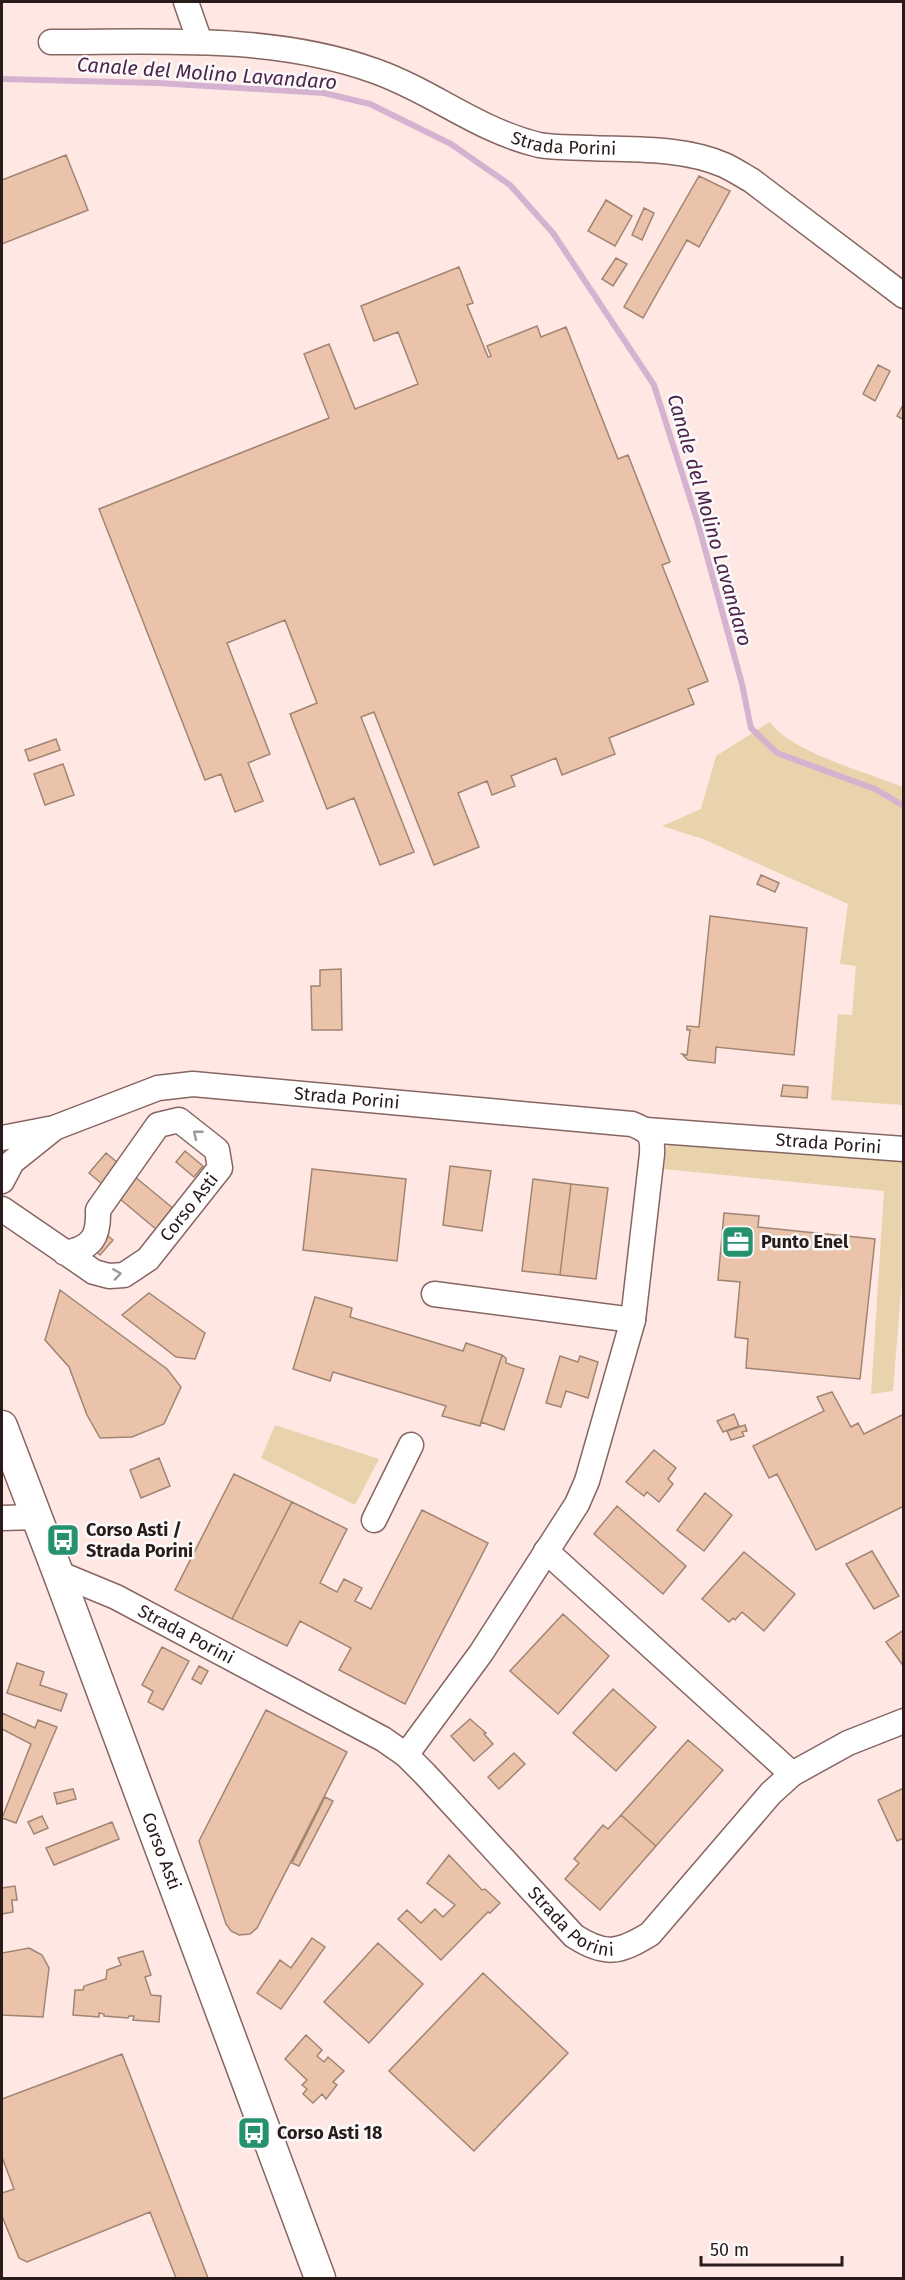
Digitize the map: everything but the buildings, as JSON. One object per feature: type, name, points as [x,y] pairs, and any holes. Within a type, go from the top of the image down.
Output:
[{"type":"main road","name":"Corso Asti","points":[[2,1426],[320,2278]]},
{"type":"street","points":[[186,2],[200,42]]},
{"type":"street","name":"Strada Porini","points":[[51,42],[200,42],[273,48],[327,57],[374,70],[417,88],[477,123],[507,136],[543,146],[675,152],[702,158],[724,165],[751,180],[903,296]]},
{"type":"street","name":"Strada Porini","points":[[2,1138],[54,1128],[158,1088],[193,1084],[632,1124],[646,1130],[903,1149]]},
{"type":"street","name":"Corso Asti","points":[[2,1209],[65,1253],[94,1272],[109,1276],[124,1275],[148,1259],[220,1168],[217,1150],[179,1120],[158,1125],[98,1210],[95,1235],[86,1247],[65,1253]]},
{"type":"street","name":"Strada Porini","points":[[2,1180],[12,1162],[54,1128]]},
{"type":"street","points":[[406,1755],[481,1653],[577,1504],[587,1481],[633,1320],[653,1141],[646,1130]]},
{"type":"street","points":[[434,1294],[633,1320]]},
{"type":"street","points":[[374,1520],[411,1445]]},
{"type":"street","points":[[2,1518],[37,1517]]},
{"type":"street","points":[[546,1551],[792,1774]]},
{"type":"street","name":"Strada Porini","points":[[58,1573],[116,1596],[383,1739],[406,1755],[574,1936],[590,1947],[611,1951],[631,1946],[650,1934],[771,1793],[792,1774],[848,1743],[903,1721]]},
{"type":"shaded area","points":[[770,722],[794,743],[812,752],[903,787],[903,1105],[831,1100],[838,1014],[852,1015],[856,966],[840,964],[848,904],[703,839],[662,826],[701,809],[716,756]]},
{"type":"shaded area","points":[[671,1141],[903,1159],[903,1266],[893,1391],[871,1394],[884,1191],[664,1169],[666,1148]]},
{"type":"shaded area","points":[[275,1425],[379,1459],[355,1505],[261,1458]]},
{"type":"waterway","name":"Canale del Molino Lavandaro","points":[[2,79],[157,83],[324,93],[370,104],[451,144],[510,185],[553,233],[654,385],[697,520],[742,684],[751,728],[777,753],[875,789],[904,806]]},
{"type":"place","name":"Punto Enel","points":[[738,1242]]},
{"type":"place","name":"Corso Asti / Strada Porini","points":[[63,1540]]},
{"type":"place","name":"Corso Asti 18","points":[[254,2133]]}]
